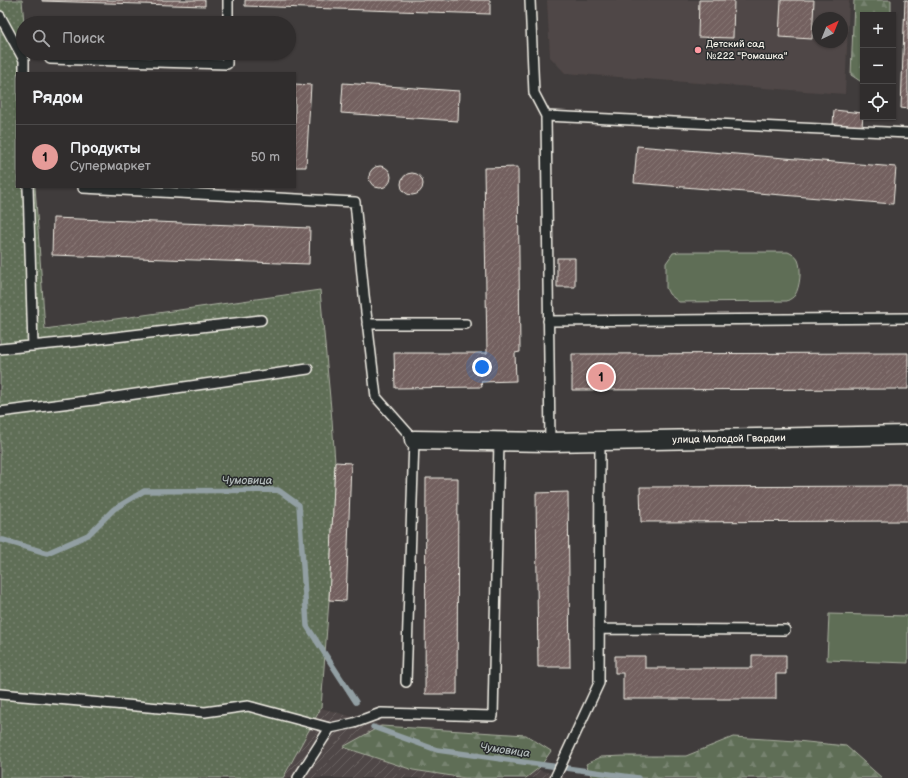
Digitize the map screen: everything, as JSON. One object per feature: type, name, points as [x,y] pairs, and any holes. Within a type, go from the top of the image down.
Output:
[{"type":"street","name":"улица Молодой Гвардии","points":[[414,440],[550,442],[908,435]]},
{"type":"lane","points":[[228,0],[228,16]]},
{"type":"lane","points":[[530,0],[534,93],[546,116],[550,442]]},
{"type":"lane","points":[[0,16],[16,45]]},
{"type":"lane","points":[[24,60],[24,72]]},
{"type":"lane","points":[[85,60],[227,64],[227,60]]},
{"type":"lane","points":[[546,116],[908,132]]},
{"type":"lane","points":[[28,188],[33,346]]},
{"type":"lane","points":[[83,188],[355,202],[376,397],[414,440],[406,682]]},
{"type":"lane","points":[[548,321],[908,318]]},
{"type":"lane","points":[[0,349],[261,320]]},
{"type":"lane","points":[[367,324],[466,324]]},
{"type":"lane","points":[[0,412],[308,369]]},
{"type":"lane","points":[[0,694],[205,712],[248,706],[330,728],[354,723],[381,713],[493,716],[500,441]]},
{"type":"lane","points":[[555,778],[599,683],[600,441]]},
{"type":"lane","points":[[599,629],[785,630]]},
{"type":"lane","points":[[298,778],[330,728]]},
{"type":"shaded area","name":"Детский сад №222 \"Ромашка\"","points":[[547,0],[849,0],[848,24],[848,12],[812,12],[812,48],[847,48],[845,94],[565,73],[550,57]]},
{"type":"shaded area","points":[[321,708],[567,778],[283,778]]},
{"type":"green space","points":[[0,0],[22,0],[23,16],[16,16],[16,60],[26,60],[27,72],[16,72],[16,188],[35,188],[45,329],[320,290],[335,462],[329,600],[321,708],[283,778],[0,778]]},
{"type":"green space","points":[[854,0],[891,0],[891,12],[860,12],[860,81],[851,75]]},
{"type":"green space","points":[[788,252],[796,257],[799,264],[800,278],[797,292],[787,301],[679,302],[669,294],[666,288],[666,263],[673,253]]},
{"type":"green space","points":[[829,614],[908,616],[908,663],[827,660]]},
{"type":"green space","points":[[381,726],[526,735],[551,751],[540,767],[526,778],[465,778],[413,770],[343,747]]},
{"type":"green space","points":[[733,737],[846,746],[882,778],[592,778],[586,764],[601,757],[686,756]]},
{"type":"building","points":[[205,0],[205,6],[42,1]]},
{"type":"building","points":[[245,0],[490,0],[490,14],[245,6]]},
{"type":"building","points":[[699,0],[734,0],[733,38],[698,37]]},
{"type":"building","points":[[781,0],[814,0],[813,12],[812,12],[812,39],[779,37]]},
{"type":"building","points":[[905,0],[908,0],[908,109],[901,108]]},
{"type":"building","points":[[343,83],[459,91],[458,121],[341,113]]},
{"type":"building","points":[[296,84],[311,85],[306,167],[296,167]]},
{"type":"building","points":[[834,110],[860,113],[860,120],[862,120],[862,127],[833,125]]},
{"type":"building","points":[[637,146],[896,167],[893,204],[634,183]]},
{"type":"building","points":[[380,166],[388,169],[391,177],[388,185],[380,188],[372,185],[369,177],[372,169]]},
{"type":"building","points":[[518,167],[520,352],[515,353],[516,381],[481,382],[482,387],[395,388],[394,353],[487,353],[484,168]]},
{"type":"building","points":[[412,173],[420,176],[423,184],[420,192],[412,195],[404,192],[401,184],[404,176]]},
{"type":"building","points":[[53,218],[310,228],[309,264],[52,255]]},
{"type":"building","points":[[557,258],[575,258],[575,287],[557,287]]},
{"type":"building","points":[[908,353],[908,389],[572,390],[572,354]]},
{"type":"building","points":[[335,462],[351,463],[346,601],[329,600]]},
{"type":"building","points":[[426,478],[458,478],[457,694],[425,694]]},
{"type":"building","points":[[908,486],[908,521],[641,522],[640,487]]},
{"type":"building","points":[[568,492],[570,667],[538,667],[536,493]]},
{"type":"building","points":[[752,655],[786,655],[786,674],[776,674],[776,699],[623,699],[623,673],[615,673],[615,656],[645,656],[645,668],[752,668]]},
{"type":"waterway","name":"Чумовица","points":[[0,540],[47,553],[88,535],[114,509],[144,491],[278,490],[299,505],[307,626],[356,702]]},
{"type":"waterway","name":"Чумовица","points":[[373,727],[437,750],[638,778]]},
{"type":"place","name":"Детский сад №222 \"Ромашка\"","points":[[698,50]]},
{"type":"place","name":"Продукты","points":[[601,377]]}]
